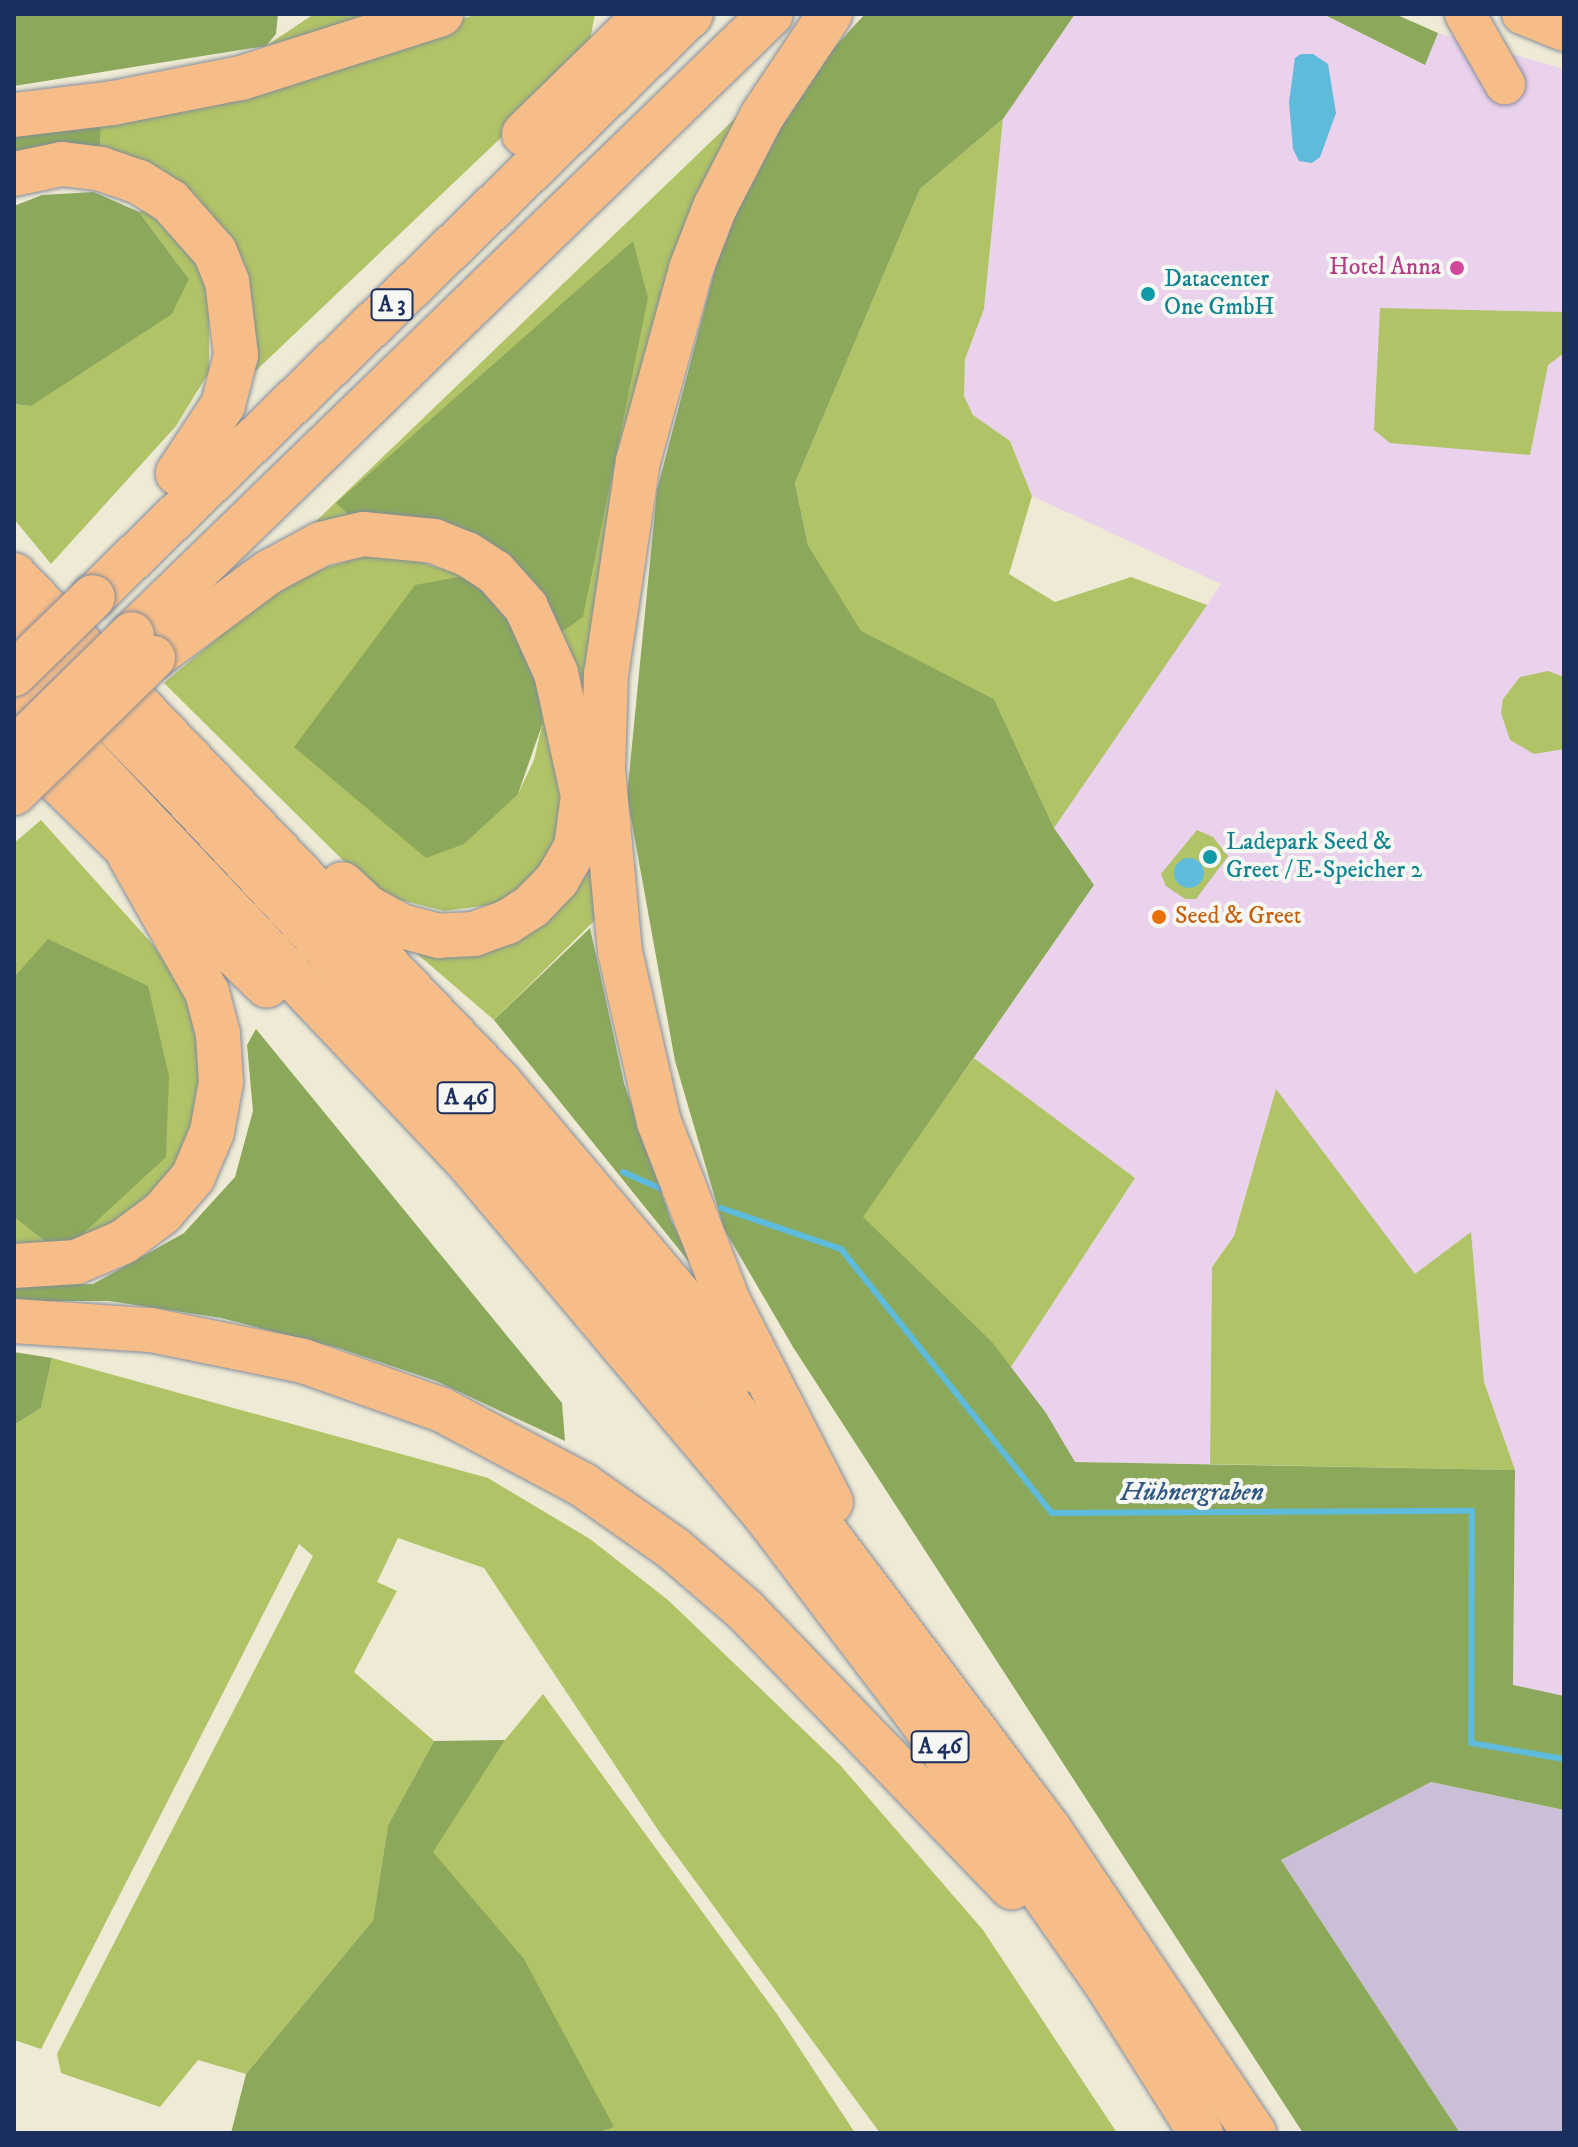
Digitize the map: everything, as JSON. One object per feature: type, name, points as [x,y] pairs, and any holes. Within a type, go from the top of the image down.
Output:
[{"type":"highway","points":[[14,115],[113,103],[241,78],[441,14]]},
{"type":"highway","points":[[14,632],[83,586],[178,473],[647,14]]},
{"type":"highway","name":"A 3","points":[[14,674],[83,586],[691,14]]},
{"type":"highway","name":"A 3","points":[[14,750],[142,646],[328,447],[771,14]]},
{"type":"highway","points":[[830,14],[762,116],[715,207],[678,311],[638,461],[620,570],[606,674],[603,769],[620,952],[659,1122],[709,1258],[883,1604]]},
{"type":"highway","points":[[14,174],[62,164],[101,169],[139,182],[179,209],[215,252],[232,302],[236,355],[223,405],[178,473]]},
{"type":"highway","points":[[14,793],[142,646],[321,544],[363,534],[434,541],[467,554],[495,572],[526,607],[556,673],[583,796],[576,847],[557,880],[532,906],[474,934],[439,936],[401,926],[368,908],[330,872],[241,810]]},
{"type":"highway","points":[[14,575],[501,1084],[799,1441]]},
{"type":"highway","name":"A 46","points":[[14,621],[176,787],[499,1133],[728,1403],[883,1604],[1058,1842],[1254,2133]]},
{"type":"highway","name":"A 46","points":[[14,682],[397,1087],[586,1298],[766,1516],[921,1720],[1106,1983],[1201,2133]]},
{"type":"highway","points":[[14,737],[130,856],[336,1053],[397,1087]]},
{"type":"highway","points":[[14,1266],[76,1262],[123,1242],[162,1213],[193,1177],[212,1132],[221,1082],[218,1034],[207,992],[130,856]]},
{"type":"highway","points":[[14,1321],[151,1330],[303,1361],[442,1410],[583,1485],[674,1549],[745,1610],[1106,1983]]},
{"type":"main road","points":[[1465,14],[1505,84]]},
{"type":"shaded area","points":[[1075,14],[1323,14],[1424,65],[1438,33],[1564,69],[1564,1696],[1513,1686],[1515,1470],[1484,1382],[1471,1233],[1415,1275],[1276,1090],[1234,1236],[1212,1267],[1210,1464],[1075,1462],[1011,1367],[1135,1178],[974,1058],[1094,885],[1054,828],[1221,584],[1032,496],[1010,441],[973,415],[964,396],[965,359],[984,309],[1003,119]]},
{"type":"shaded area","points":[[1431,1782],[1564,1810],[1564,2133],[1460,2133],[1281,1860]]},
{"type":"green space","points":[[14,14],[278,14],[276,34],[266,46],[14,86]]},
{"type":"green space","points":[[314,14],[378,14],[266,46]]},
{"type":"green space","points":[[478,14],[595,14],[587,56],[246,380],[250,289],[220,229],[100,147],[101,127]]},
{"type":"green space","points":[[865,14],[1075,14],[1003,119],[920,189],[795,483],[808,545],[861,631],[994,699],[1054,828],[1094,885],[863,1217],[992,1342],[1046,1413],[1075,1462],[1515,1470],[1513,1685],[1564,1696],[1564,1810],[1431,1782],[1281,1860],[1460,2133],[1303,2133],[793,1347],[724,1229],[675,1061],[627,796],[657,490],[725,231],[769,136],[831,51]]},
{"type":"green space","points":[[1323,14],[1395,14],[1438,33],[1425,65]]},
{"type":"green space","points":[[749,105],[677,255],[590,745],[559,634],[337,502],[359,524],[286,550]]},
{"type":"green space","points":[[1003,119],[984,309],[965,359],[964,396],[973,415],[1010,441],[1032,496],[1009,574],[1055,602],[1131,577],[1207,605],[1054,828],[994,699],[861,632],[808,545],[795,483],[920,189]]},
{"type":"green space","points":[[101,127],[100,147],[14,160],[14,136]]},
{"type":"green space","points":[[94,192],[139,212],[189,279],[172,314],[31,406],[14,404],[14,206],[42,195]]},
{"type":"green space","points":[[149,206],[190,243],[209,291],[209,372],[176,426],[51,564],[14,519],[14,404],[31,406],[189,279],[139,212]]},
{"type":"green space","points":[[633,241],[648,298],[583,617],[559,634],[547,609],[359,524],[336,503]]},
{"type":"green space","points":[[1380,308],[1564,312],[1564,353],[1548,365],[1530,455],[1390,443],[1374,430]]},
{"type":"green space","points":[[384,550],[464,576],[518,794],[534,760],[542,725],[542,694],[569,814],[532,885],[498,904],[444,911],[377,894],[164,683],[288,579]]},
{"type":"green space","points":[[464,576],[496,597],[519,627],[542,694],[542,725],[518,794],[464,844],[426,858],[294,747],[415,585]]},
{"type":"green space","points":[[1548,671],[1564,677],[1564,749],[1534,754],[1510,740],[1501,713],[1503,699],[1520,677]]},
{"type":"green space","points":[[41,820],[154,946],[191,1002],[204,1080],[181,1166],[128,1225],[61,1254],[48,940],[14,977],[14,843]]},
{"type":"green space","points":[[1197,830],[1213,837],[1228,856],[1196,899],[1185,899],[1166,886],[1161,874]]},
{"type":"green space","points":[[592,842],[601,914],[494,1020],[402,941],[454,944]]},
{"type":"green space","points":[[590,928],[624,1083],[671,1220],[698,1273],[494,1020]]},
{"type":"green space","points":[[48,939],[148,986],[169,1076],[166,1157],[61,1254],[14,1217],[14,977]]},
{"type":"green space","points":[[256,1029],[562,1403],[565,1441],[436,1381],[338,1348],[221,1318],[109,1301],[14,1301],[14,1285],[93,1284],[184,1233],[235,1177],[253,1111],[247,1045]]},
{"type":"green space","points":[[974,1058],[1135,1178],[1011,1367],[862,1217]]},
{"type":"green space","points":[[1276,1089],[1415,1274],[1471,1232],[1484,1382],[1515,1470],[1210,1464],[1212,1267],[1234,1236]]},
{"type":"green space","points":[[14,1217],[61,1254],[14,1250]]},
{"type":"green space","points":[[14,1352],[52,1358],[41,1408],[14,1425]]},
{"type":"green space","points":[[52,1358],[488,1478],[590,1539],[668,1600],[840,1765],[983,1930],[1117,2133],[880,2133],[660,1833],[484,1568],[398,1538],[377,1582],[397,1591],[354,1672],[434,1741],[388,1825],[373,1920],[246,2074],[198,2060],[160,2107],[61,2073],[57,2054],[313,1556],[299,1544],[41,2049],[14,2040],[14,1425],[41,1408]]},
{"type":"green space","points":[[543,1694],[777,2014],[855,2133],[598,2133],[613,2127],[432,1851],[505,1740]]},
{"type":"green space","points":[[505,1740],[433,1852],[524,1959],[614,2127],[598,2133],[231,2133],[246,2074],[373,1920],[388,1825],[434,1741]]},
{"type":"water","points":[[1301,54],[1313,54],[1328,64],[1336,113],[1320,157],[1312,163],[1299,161],[1293,149],[1289,102],[1295,58]]},
{"type":"water","points":[[1189,858],[1195,859],[1203,867],[1203,879],[1195,887],[1189,888],[1183,887],[1175,879],[1174,873],[1175,867],[1183,859]]},
{"type":"waterway","name":"Hühnergraben","points":[[623,1172],[666,1191]]},
{"type":"waterway","name":"Hühnergraben","points":[[721,1208],[841,1249],[1052,1513],[1472,1511],[1471,1743],[1564,1759]]},
{"type":"place","name":"Hotel Anna","points":[[1457,268]]},
{"type":"place","name":"Datacenter One GmbH","points":[[1148,294]]},
{"type":"place","name":"Ladepark Seed & Greet / E-Speicher 2","points":[[1210,857]]},
{"type":"place","name":"Seed & Greet","points":[[1159,917]]}]
